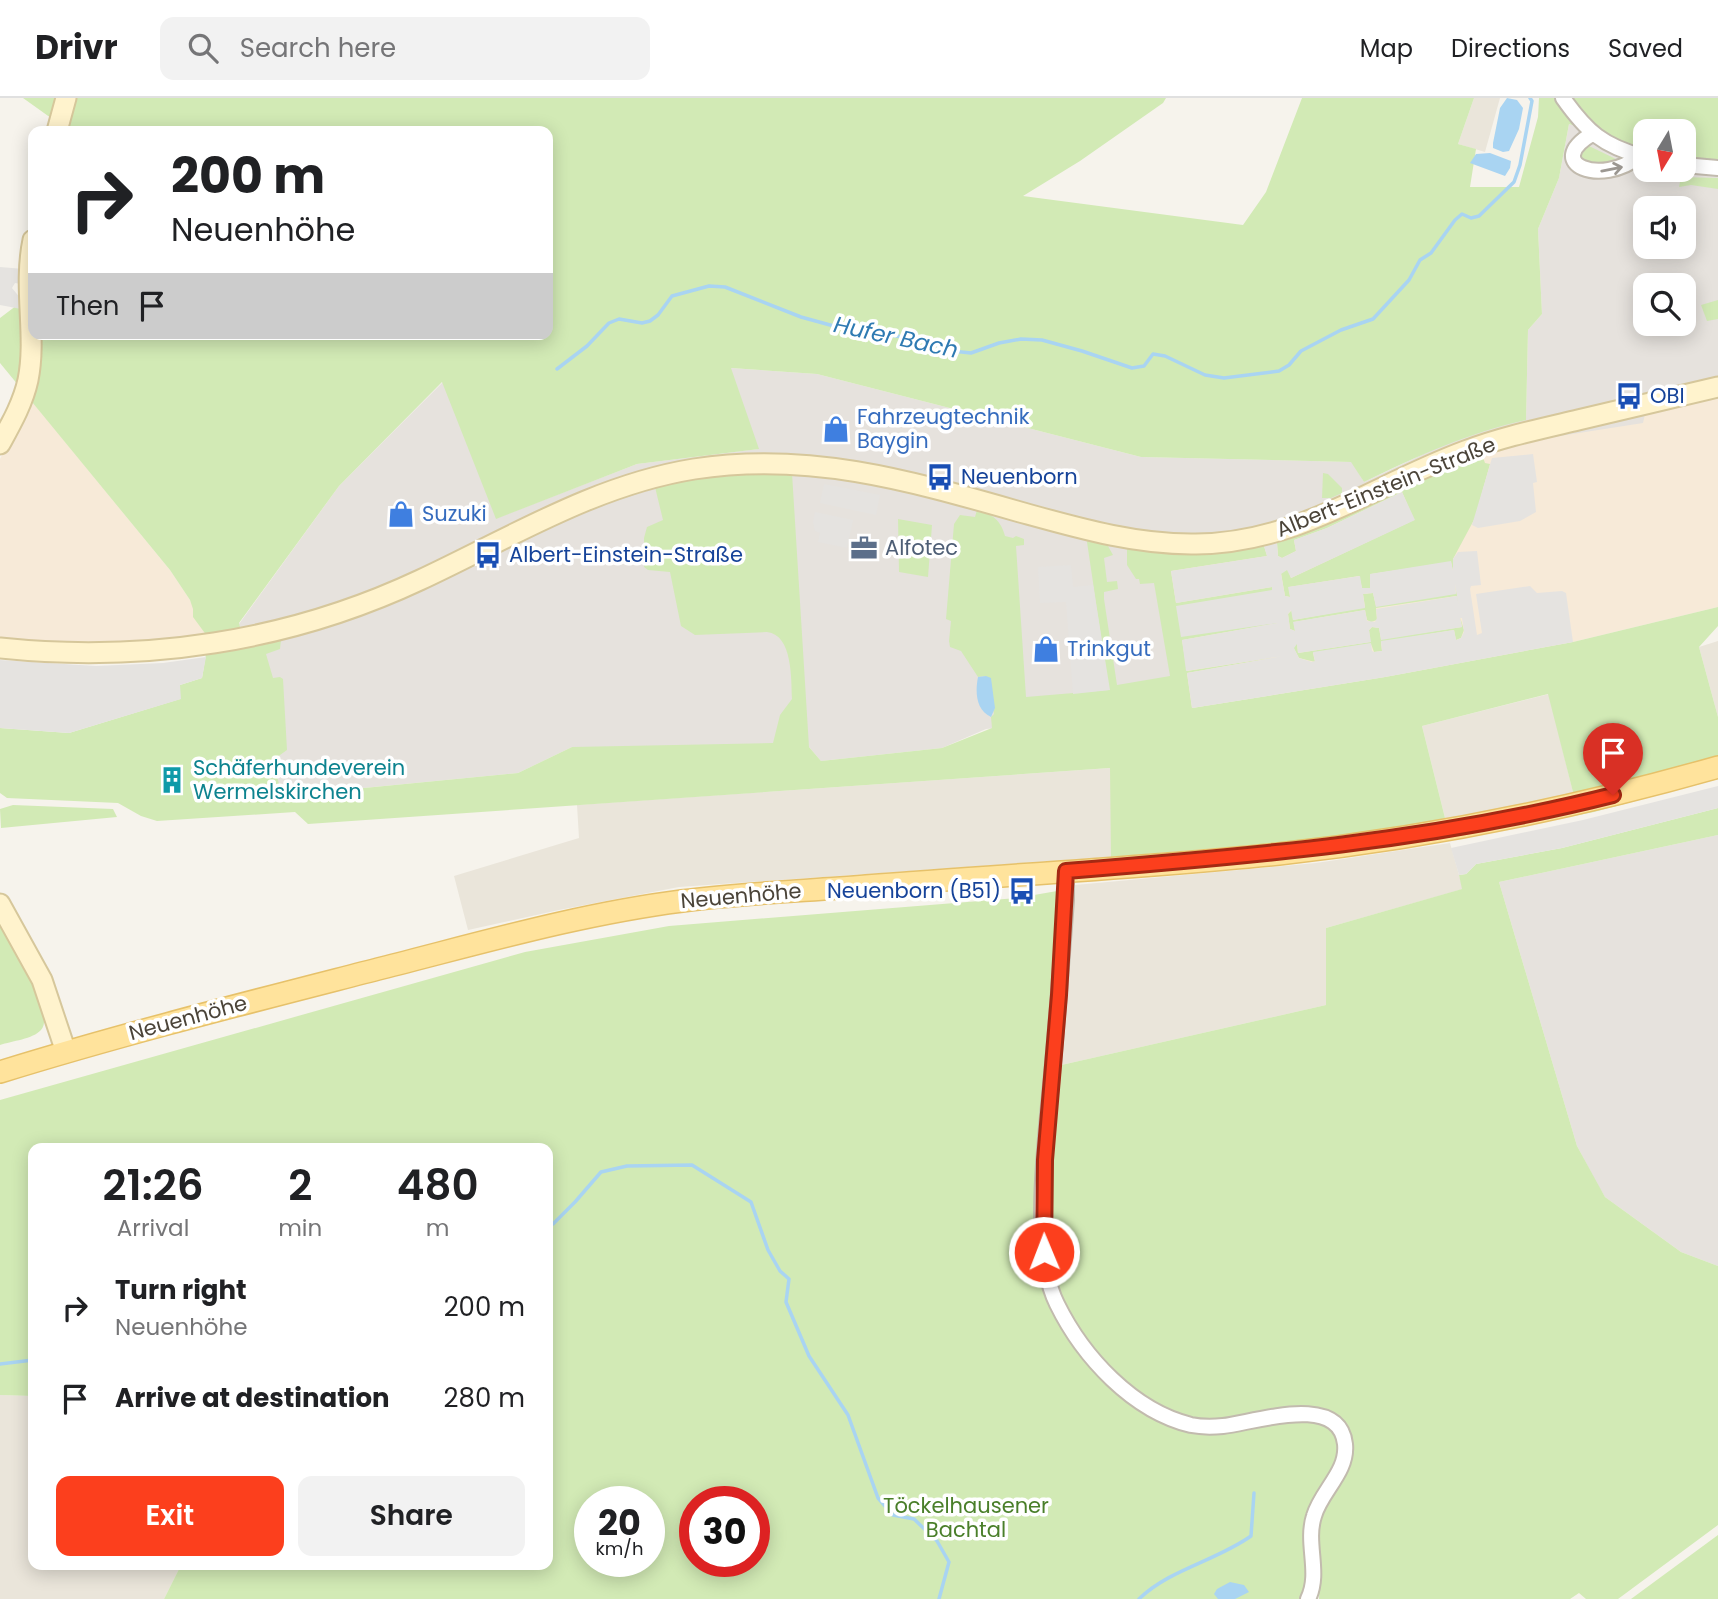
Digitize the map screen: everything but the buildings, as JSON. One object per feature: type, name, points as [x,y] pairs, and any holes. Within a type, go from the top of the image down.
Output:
[{"type":"main road","name":"Neuenhöhe","points":[[0,1072],[210,1012],[487,941],[640,907],[764,893],[1268,855],[1410,836],[1594,800],[1718,766]]},
{"type":"street","points":[[58,126],[66,98]]},
{"type":"street","points":[[1563,98],[1592,134],[1613,147],[1633,154]]},
{"type":"street","points":[[1592,134],[1578,144],[1574,152],[1576,162],[1582,169],[1596,172],[1633,162]]},
{"type":"street","points":[[1696,166],[1718,168]]},
{"type":"street","points":[[0,444],[20,405],[29,377],[31,340]]},
{"type":"street","name":"Albert-Einstein-Straße","points":[[0,648],[68,653],[131,652],[212,644],[274,632],[387,595],[602,494],[670,474],[730,465],[788,463],[858,470],[1144,542],[1208,544],[1248,539],[1308,522],[1437,462],[1482,445],[1718,387]]},
{"type":"street","points":[[1066,871],[1044,1191],[1044,1252],[1051,1287],[1063,1315],[1086,1348],[1112,1378],[1158,1413],[1206,1427],[1277,1415],[1308,1414],[1330,1422],[1341,1432],[1345,1445],[1342,1465],[1314,1516],[1311,1540],[1314,1581],[1308,1599]]},
{"type":"street","points":[[0,904],[41,980],[66,1052]]},
{"type":"shaded area","points":[[1474,98],[1500,98],[1485,152],[1458,144]]},
{"type":"shaded area","points":[[1569,124],[1633,145],[1633,182],[1696,182],[1696,159],[1718,162],[1718,398],[1645,414],[1643,423],[1534,440],[1482,455],[1441,470],[1334,522],[1277,543],[1225,553],[1162,554],[1185,709],[986,729],[942,748],[821,761],[809,747],[572,747],[518,773],[281,796],[239,624],[339,486],[443,382],[497,518],[637,464],[758,449],[730,368],[817,374],[1141,457],[1352,462],[1364,482],[1447,443],[1526,419],[1528,330],[1542,314],[1538,229],[1559,178]]},
{"type":"shaded area","points":[[0,267],[24,269],[21,284],[15,283],[12,288],[21,299],[21,309],[0,305]]},
{"type":"shaded area","name":"OBI","points":[[1718,398],[1718,607],[1573,642],[1385,677],[1185,709],[1161,553],[1277,543],[1350,515],[1441,470],[1482,455],[1534,440],[1643,419],[1645,414]]},
{"type":"shaded area","points":[[30,399],[170,570],[190,600],[207,636],[163,642],[67,644],[0,639],[0,459]]},
{"type":"shaded area","points":[[1533,454],[1537,482],[1533,483],[1536,512],[1520,521],[1478,528],[1472,525],[1492,458]]},
{"type":"shaded area","points":[[824,484],[880,495],[876,515],[820,503]]},
{"type":"shaded area","points":[[1402,492],[1415,520],[1291,578],[1287,570],[1281,574],[1285,596],[1290,597],[1288,587],[1360,576],[1362,588],[1370,588],[1370,574],[1451,561],[1453,571],[1453,559],[1458,552],[1477,551],[1481,585],[1471,586],[1470,589],[1477,635],[1482,633],[1476,594],[1530,586],[1537,593],[1566,593],[1573,642],[1385,677],[1192,708],[1187,673],[1283,656],[1186,671],[1182,640],[1278,623],[1181,637],[1176,606],[1272,590],[1272,587],[1176,603],[1171,571],[1267,556],[1264,546],[1277,543],[1278,556],[1282,558],[1296,551],[1294,540],[1327,528]],"holes":[[[1455,584],[1459,606],[1457,596],[1376,609],[1375,622],[1367,621],[1365,610],[1293,622],[1295,631],[1290,629],[1288,614],[1291,610],[1293,620],[1365,608],[1363,594],[1373,593],[1376,607],[1456,594]],[[1460,618],[1464,632],[1461,638],[1456,640],[1454,630],[1381,641],[1382,651],[1372,651],[1371,643],[1313,652],[1315,661],[1312,662],[1299,658],[1294,648],[1297,644],[1298,653],[1371,642],[1369,630],[1372,627],[1379,628],[1381,640],[1462,627]]]},
{"type":"shaded area","points":[[815,512],[853,520],[847,548],[818,542],[820,533],[815,531],[813,522]]},
{"type":"shaded area","points":[[1071,565],[1073,587],[1093,585],[1110,690],[1073,694],[1066,602],[1040,603],[1038,567]]},
{"type":"shaded area","points":[[1718,641],[1718,717],[1699,647]]},
{"type":"shaded area","points":[[206,657],[202,678],[180,685],[181,699],[69,733],[0,728],[0,660],[96,666],[163,663]]},
{"type":"shaded area","points":[[1549,694],[1574,796],[1446,822],[1422,726]]},
{"type":"shaded area","points":[[1111,768],[1111,857],[679,887],[468,930],[454,876],[579,838],[577,805]]},
{"type":"shaded area","points":[[1718,786],[1718,808],[1562,848],[1476,864],[1466,874],[1459,875],[1451,848],[1583,820]]},
{"type":"shaded area","points":[[1718,835],[1718,1266],[1681,1252],[1605,1197],[1599,1187],[1577,1146],[1499,882]]},
{"type":"shaded area","points":[[1450,843],[1463,889],[1326,928],[1326,1005],[1057,1066],[1067,940],[1075,885],[1316,863]]},
{"type":"shaded area","points":[[0,1395],[28,1396],[28,1570],[178,1570],[164,1599],[0,1599]]},
{"type":"green space","points":[[23,98],[1166,98],[1163,103],[1080,161],[1023,196],[1243,225],[1266,192],[1302,98],[1474,98],[1458,144],[1476,149],[1470,187],[1519,187],[1538,117],[1539,98],[1718,98],[1718,162],[1696,159],[1696,119],[1633,119],[1633,145],[1569,124],[1559,178],[1538,229],[1542,314],[1528,330],[1526,420],[1443,446],[1364,482],[1351,462],[1141,457],[817,374],[731,368],[759,449],[637,464],[496,519],[442,382],[339,486],[239,623],[241,631],[207,636],[193,617],[190,600],[170,570],[0,363],[0,318],[28,297],[28,340],[553,340],[553,126],[49,126],[51,118]]},
{"type":"green space","points":[[1589,146],[1620,161],[1589,164],[1581,156],[1585,147]]},
{"type":"green space","points":[[1696,177],[1718,178],[1718,189],[1691,185],[1679,187],[1680,182],[1696,182]]},
{"type":"green space","points":[[1718,300],[1718,319],[1707,321],[1701,305]]},
{"type":"green space","points":[[1482,455],[1485,463],[1490,464],[1475,518],[1453,559],[1453,571],[1451,562],[1371,574],[1370,588],[1362,588],[1359,576],[1289,587],[1290,597],[1285,596],[1281,573],[1288,569],[1291,578],[1414,520],[1402,492],[1327,528],[1294,540],[1296,551],[1282,558],[1278,556],[1277,543],[1330,523]]},
{"type":"green space","points":[[792,473],[809,747],[821,761],[942,748],[992,728],[991,717],[994,714],[986,676],[978,677],[961,651],[950,647],[951,621],[946,619],[954,524],[960,515],[975,517],[977,510],[995,518],[1005,536],[1024,539],[1024,545],[1016,546],[1026,697],[1109,690],[1088,540],[1108,546],[1113,555],[1104,558],[1107,582],[1117,581],[1118,589],[1104,592],[1104,599],[1117,685],[1170,676],[1154,583],[1140,584],[1139,579],[1136,579],[1127,565],[1127,549],[1196,554],[1264,546],[1267,556],[1171,571],[1176,603],[1272,587],[1278,623],[1182,640],[1187,671],[1284,656],[1187,673],[1192,708],[1385,677],[1573,642],[1718,607],[1718,626],[1699,647],[1718,717],[1718,758],[1574,796],[1548,694],[1422,726],[1446,822],[1320,839],[1111,857],[1110,768],[308,824],[295,812],[157,821],[141,816],[118,803],[7,798],[0,793],[0,728],[69,733],[180,699],[180,685],[202,678],[206,654],[281,640],[280,649],[266,654],[273,678],[283,679],[287,750],[273,760],[282,796],[518,773],[572,747],[773,743],[780,715],[792,699],[791,670],[782,641],[767,632],[695,635],[681,626],[670,572],[648,570],[644,567],[644,538],[647,527],[663,520],[655,487],[702,478]]},
{"type":"green space","points":[[1323,473],[1328,474],[1342,488],[1342,493],[1331,498],[1322,498]]},
{"type":"green space","points":[[898,519],[932,525],[928,577],[899,572]]},
{"type":"green space","points":[[1455,584],[1459,606],[1456,596],[1376,608],[1377,620],[1371,622],[1367,620],[1365,610],[1294,622],[1295,631],[1290,629],[1288,614],[1292,610],[1293,620],[1365,607],[1363,594],[1373,593],[1376,606],[1456,593]]},
{"type":"green space","points":[[1460,617],[1464,630],[1461,638],[1456,640],[1454,630],[1381,642],[1382,651],[1374,652],[1371,644],[1313,653],[1315,662],[1299,658],[1293,647],[1297,643],[1298,653],[1370,642],[1369,630],[1372,627],[1379,628],[1381,639],[1462,627]]},
{"type":"green space","points":[[1718,775],[1718,779],[1594,812],[1481,834]]},
{"type":"green space","points":[[13,805],[113,809],[117,817],[1,828],[0,809]]},
{"type":"green space","points":[[1718,808],[1718,835],[1499,882],[1577,1146],[1605,1197],[1681,1252],[1718,1266],[1718,1525],[1618,1599],[1586,1599],[1579,1593],[1570,1599],[1319,1599],[1317,1531],[1328,1498],[1350,1456],[1352,1444],[1342,1425],[1333,1417],[1222,1422],[1186,1418],[1152,1403],[1112,1372],[1074,1324],[1055,1286],[1048,1247],[1050,1139],[1057,1066],[1326,1005],[1326,928],[1462,889],[1459,875],[1466,874],[1476,864],[1562,848]]},
{"type":"green space","name":"Töckelhausener Bachtal","points":[[1057,891],[1054,999],[1038,1193],[1064,1326],[1167,1422],[1297,1418],[1326,1425],[1335,1433],[1348,1450],[1326,1488],[1306,1591],[1300,1599],[164,1599],[178,1570],[553,1570],[553,1143],[28,1143],[28,1396],[0,1395],[0,1100],[525,952],[669,926],[1017,898]]},
{"type":"green space","points":[[0,915],[38,991],[44,1021],[41,1030],[33,1036],[0,1045]]},
{"type":"green space","points":[[1718,1535],[1718,1599],[1631,1599]]},
{"type":"water","points":[[1507,98],[1517,100],[1523,108],[1519,129],[1509,151],[1503,152],[1493,148],[1493,143],[1500,108]]},
{"type":"water","points":[[1490,153],[1511,161],[1505,176],[1470,163],[1476,154]]},
{"type":"water","points":[[978,677],[991,678],[995,708],[991,717],[982,710],[977,695]]},
{"type":"water","points":[[1230,1582],[1244,1585],[1249,1592],[1235,1599],[1218,1599],[1214,1594],[1217,1589]]},
{"type":"waterway","name":"Hufer Bach","points":[[557,369],[587,346],[609,323],[619,319],[642,323],[650,321],[672,296],[709,286],[725,287],[801,317],[841,328],[924,340],[952,351],[971,353],[999,343],[1021,339],[1042,340],[1132,368],[1144,366],[1153,354],[1165,356],[1205,375],[1224,378],[1279,371],[1289,365],[1301,351],[1341,330],[1373,319],[1409,280],[1420,260],[1431,253],[1455,220],[1462,214],[1471,218],[1479,216],[1514,182],[1520,165],[1532,101],[1530,98]]},
{"type":"waterway","points":[[553,1224],[601,1172],[627,1166],[692,1165],[751,1202],[768,1250],[780,1271],[789,1279],[786,1302],[809,1356],[848,1415],[878,1498],[893,1515],[914,1519],[937,1541],[949,1562],[939,1599]]},
{"type":"waterway","points":[[0,1364],[28,1361]]},
{"type":"waterway","points":[[1139,1599],[1179,1572],[1251,1536],[1254,1493]]},
{"type":"place","name":"OBI","points":[[1629,396]]},
{"type":"place","name":"Fahrzeugtechnik Baygin","points":[[836,429]]},
{"type":"place","name":"Neuenborn","points":[[940,477]]},
{"type":"place","name":"Suzuki","points":[[401,514]]},
{"type":"place","name":"Alfotec","points":[[864,548]]},
{"type":"place","name":"Albert-Einstein-Straße","points":[[488,555]]},
{"type":"place","name":"Trinkgut","points":[[1046,649]]},
{"type":"place","name":"Schäferhundeverein Wermelskirchen","points":[[172,780]]},
{"type":"place","name":"Neuenborn (B51)","points":[[1022,891]]},
{"type":"route","points":[[1044,1252],[1045,1160],[1066,900],[1066,871],[1327,848],[1473,825],[1613,795]]}]
